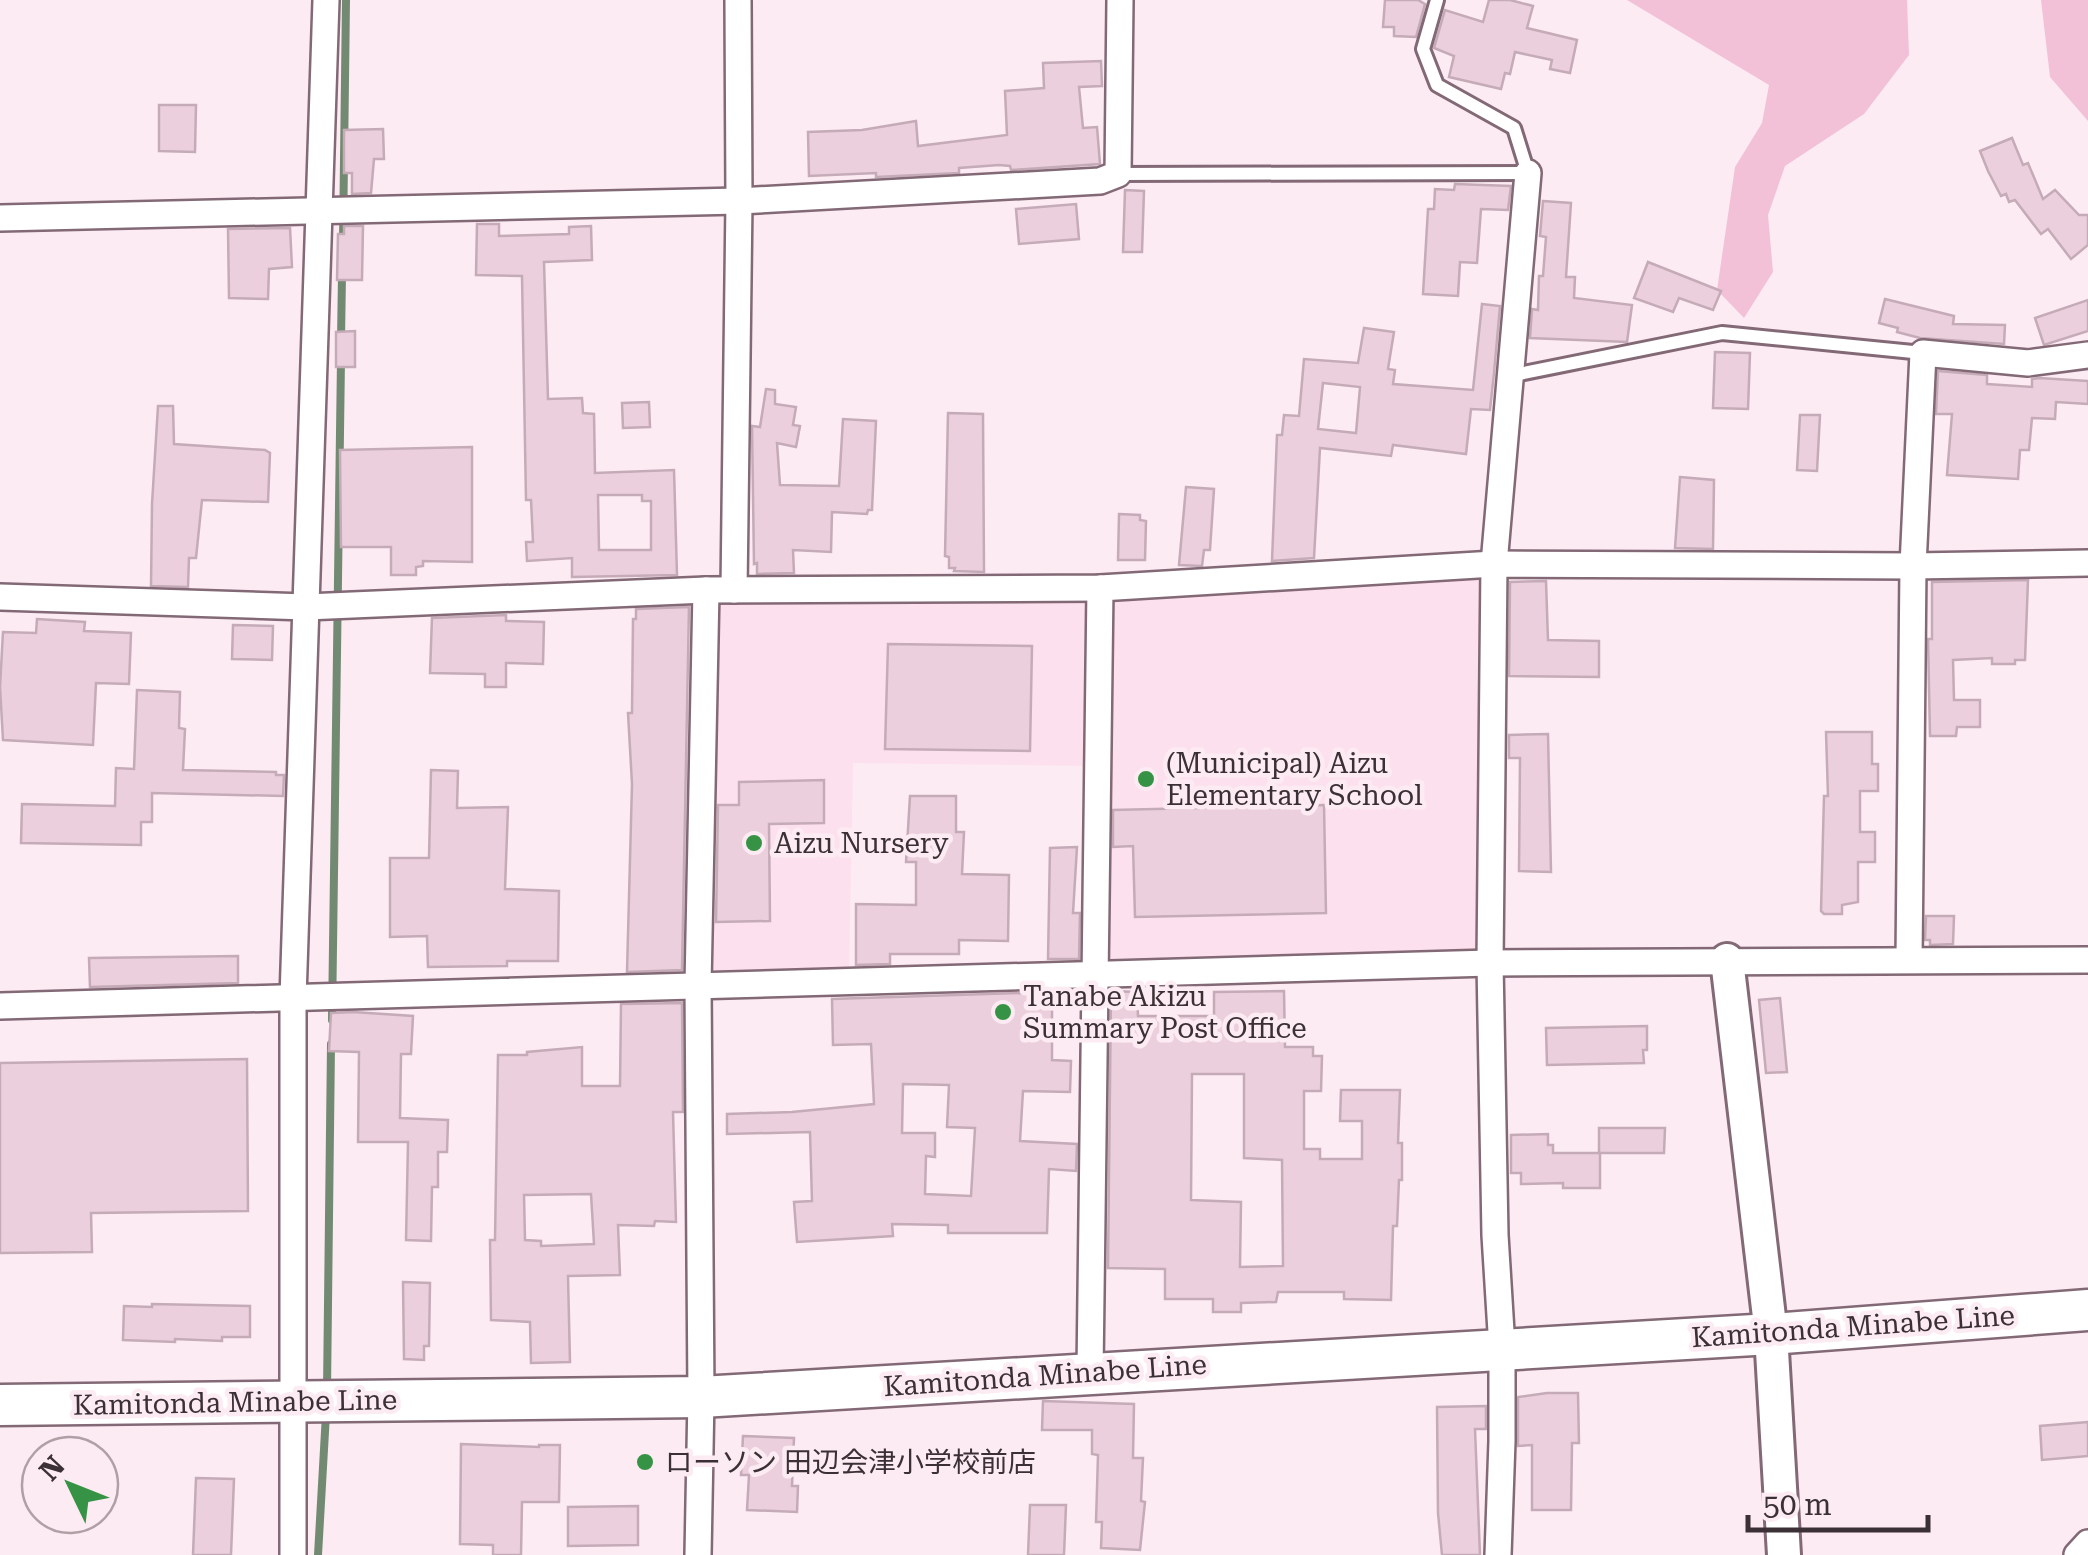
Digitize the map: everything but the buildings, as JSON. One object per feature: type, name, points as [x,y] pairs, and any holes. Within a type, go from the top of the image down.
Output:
[{"type":"main road","name":"Kamitonda Minabe Line","points":[[0,1405],[701,1397],[1771,1334],[2088,1310]]},
{"type":"street","points":[[293,1555],[294,998],[326,0]]},
{"type":"street","points":[[734,590],[740,201],[738,0]]},
{"type":"street","points":[[0,218],[740,201],[1100,181],[1118,174],[1120,0]]},
{"type":"street","points":[[1498,1555],[1502,1348],[1490,963],[1494,564],[1528,172]]},
{"type":"street","points":[[1909,960],[1914,566],[1922,353],[2028,364],[2088,354]]},
{"type":"street","points":[[0,597],[306,608],[706,590],[1100,588],[1494,564],[2088,563]]},
{"type":"street","points":[[1090,1372],[1100,588]]},
{"type":"street","points":[[698,1555],[698,985],[706,590]]},
{"type":"street","points":[[1727,960],[1771,1334],[1784,1555]]},
{"type":"street","points":[[0,1006],[1490,963],[2088,960]]},
{"type":"street","points":[[2077,1555],[2088,1543]]},
{"type":"lane","points":[[1118,174],[1528,172],[1514,128],[1438,85],[1423,49],[1437,0]]},
{"type":"lane","points":[[1509,376],[1722,333],[1922,353]]},
{"type":"shaded area","points":[[1627,0],[1907,0],[1909,55],[1864,114],[1785,166],[1768,215],[1773,272],[1744,318],[1717,290],[1735,167],[1762,123],[1769,85]]},
{"type":"shaded area","points":[[2041,0],[2088,0],[2088,121],[2050,77]]},
{"type":"shaded area","points":[[1494,564],[1490,963],[1096,976],[1098,766],[853,763],[849,971],[708,975],[711,593]]},
{"type":"waterway","points":[[343,240],[346,0]]},
{"type":"waterway","points":[[341,340],[342,274]]},
{"type":"waterway","points":[[332,1020],[341,359]]},
{"type":"waterway","points":[[327,1390],[331,1044]]},
{"type":"waterway","points":[[318,1555],[326,1414]]},
{"type":"place","name":"(Municipal) Aizu Elementary School","points":[[1146,779]]},
{"type":"place","name":"Aizu Nursery","points":[[754,843]]},
{"type":"place","name":"Tanabe Akizu Summary Post Office","points":[[1003,1012]]},
{"type":"place","name":"ローソン 田辺会津小学校前店","points":[[645,1462]]}]
